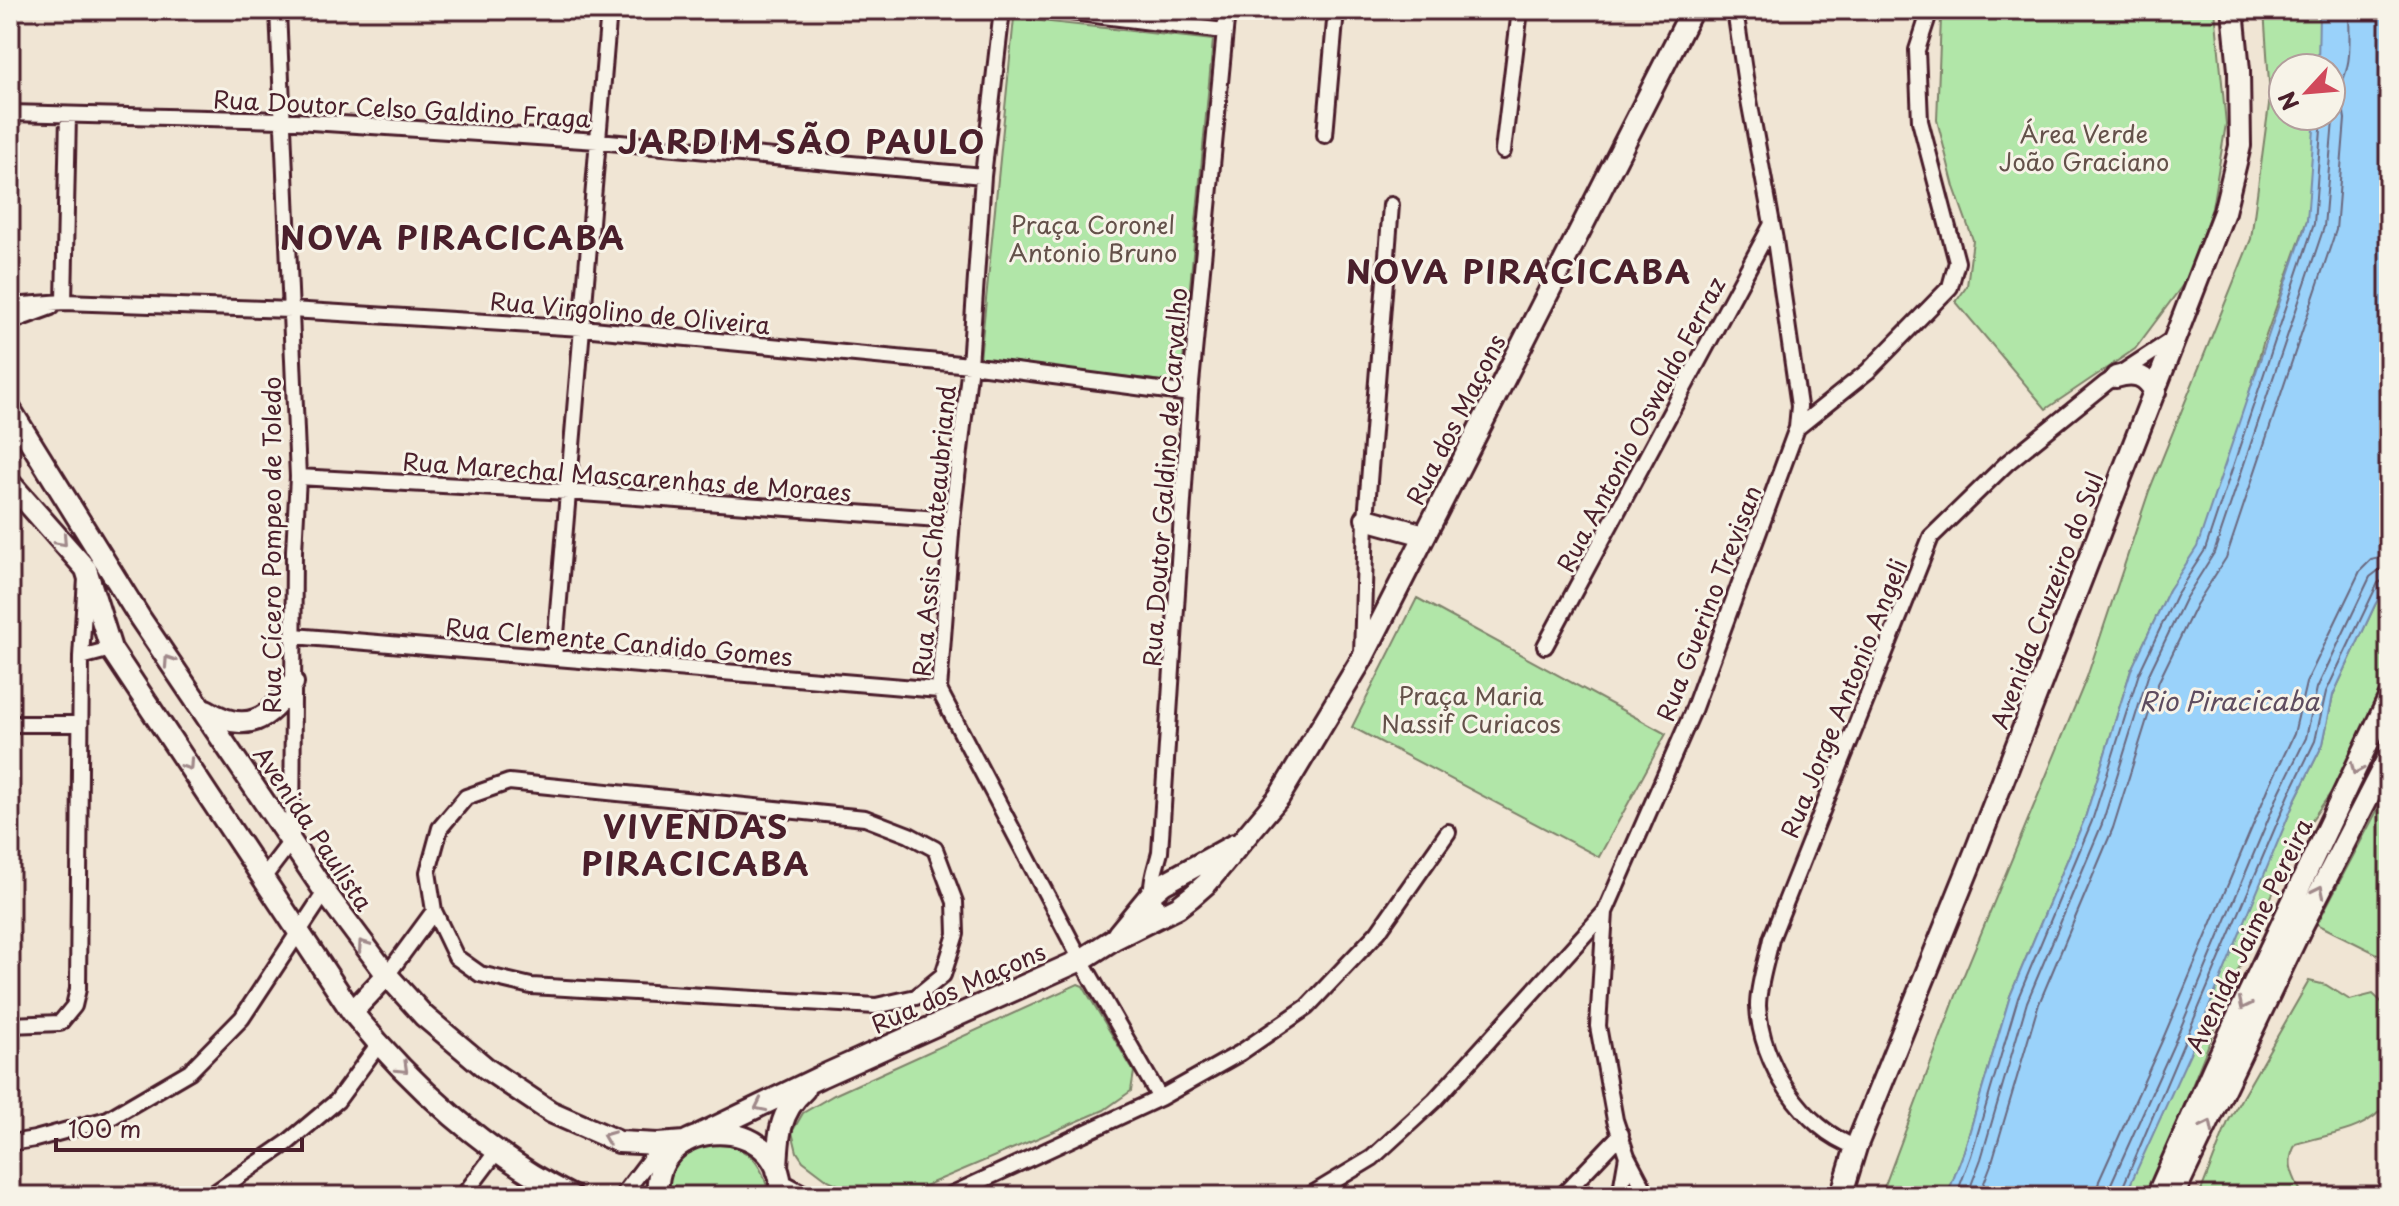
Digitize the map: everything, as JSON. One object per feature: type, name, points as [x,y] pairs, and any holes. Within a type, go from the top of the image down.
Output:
[{"type":"street","name":"Rua Cícero Pompeo de Toledo","points":[[278,10],[298,477],[294,551],[292,840]]},
{"type":"street","points":[[554,658],[609,10]]},
{"type":"street","name":"Rua Assis Chateaubriand","points":[[1002,10],[983,176],[970,365],[952,520],[939,690],[1081,960],[1160,1098]]},
{"type":"street","points":[[1055,10],[1224,31]]},
{"type":"street","name":"Rua Doutor Galdino de Carvalho","points":[[1150,895],[1160,852],[1190,394],[1227,10]]},
{"type":"street","points":[[1325,135],[1336,10]]},
{"type":"street","points":[[1503,151],[1520,10]]},
{"type":"street","name":"Rua dos Maçons","points":[[684,1140],[1081,960],[1114,939],[1167,913],[1207,883],[1279,797],[1362,659],[1692,10]]},
{"type":"street","name":"Rua Guerino Trevisan","points":[[1648,1196],[1627,1156],[1615,1120],[1598,1026],[1605,912],[1692,713],[1797,428],[1799,406],[1735,10]]},
{"type":"street","points":[[1797,428],[1868,371],[1950,287],[1957,262],[1920,121],[1917,50],[1930,10]]},
{"type":"street","name":"Avenida Cruzeiro do Sul","points":[[1841,1196],[1856,1147],[2224,212],[2240,146],[2239,70],[2233,10]]},
{"type":"street","name":"Rua Doutor Celso Galdino Fraga","points":[[10,113],[281,120],[598,141],[983,176]]},
{"type":"street","points":[[64,302],[68,115]]},
{"type":"street","points":[[1362,659],[1366,519],[1391,205]]},
{"type":"street","name":"Rua Antonio Oswaldo Ferraz","points":[[1545,646],[1772,224]]},
{"type":"street","name":"Rua Virgolino de Oliveira","points":[[10,306],[64,302],[291,310],[582,328],[970,365],[1190,394]]},
{"type":"street","name":"Rua Virgolino de Oliveira","points":[[10,322],[64,302]]},
{"type":"street","name":"Rua Jorge Antonio Angeli","points":[[1856,1147],[1836,1140],[1794,1101],[1782,1084],[1765,1040],[1758,1005],[1771,939],[1931,537],[2007,463],[2116,377],[2177,336]]},
{"type":"street","points":[[2116,377],[2128,373],[2140,375],[2149,381],[2155,392]]},
{"type":"street","name":"Avenida Paulista","points":[[10,409],[198,706],[325,892],[387,975],[424,1016],[487,1069],[551,1112],[619,1142],[684,1140],[719,1132],[737,1134],[754,1142],[767,1155],[779,1183]]},
{"type":"street","name":"Rua Marechal Mascarenhas de Moraes","points":[[298,477],[568,492],[952,520]]},
{"type":"street","points":[[10,483],[86,569],[111,649],[352,1012],[378,1045],[444,1108],[497,1151],[571,1196]]},
{"type":"street","points":[[1366,519],[1424,535]]},
{"type":"street","points":[[10,1025],[60,1023],[74,1006],[78,989],[81,657],[86,569]]},
{"type":"street","name":"Rua Clemente Candido Gomes","points":[[294,636],[939,690]]},
{"type":"street","points":[[81,657],[111,649]]},
{"type":"street","points":[[198,706],[223,721],[253,722],[278,708],[293,683]]},
{"type":"street","name":"Avenida Jaime Pereira","points":[[2157,1196],[2214,1067],[2389,698]]},
{"type":"street","points":[[10,724],[80,724]]},
{"type":"street","name":"Avenida Jaime Pereira","points":[[2173,1196],[2307,916],[2389,756]]},
{"type":"street","points":[[352,1012],[387,975],[434,911],[428,872],[440,828],[466,797],[509,782],[865,818],[935,849],[955,902],[956,934],[943,975],[916,997],[876,1006],[531,986],[480,974],[456,957],[434,911]]},
{"type":"street","points":[[948,1196],[1160,1098],[1240,1053],[1307,1007],[1378,932],[1448,832]]},
{"type":"street","points":[[263,878],[292,840]]},
{"type":"street","name":"Rua dos Maçons","points":[[1114,939],[1150,895],[1244,840]]},
{"type":"street","points":[[1160,852],[1165,863],[1191,887],[1191,897]]},
{"type":"street","points":[[10,1143],[108,1119],[190,1071],[242,1018],[325,892]]},
{"type":"street","points":[[1150,895],[1155,905],[1167,913]]},
{"type":"street","points":[[1309,1196],[1372,1158],[1435,1100],[1605,912]]},
{"type":"street","points":[[210,1196],[287,1143],[337,1101],[378,1045]]},
{"type":"street","name":"Rua dos Maçons","points":[[779,1183],[780,1127],[788,1106],[820,1077]]},
{"type":"street","points":[[1562,1196],[1621,1134]]},
{"type":"street","points":[[622,1196],[650,1159],[684,1140]]},
{"type":"street","points":[[658,1196],[662,1171],[684,1140]]},
{"type":"street","points":[[463,1196],[497,1151]]},
{"type":"street","points":[[1620,1196],[1627,1156]]},
{"type":"street","points":[[779,1183],[802,1196]]},
{"type":"green space","name":"Área Verde João Graciano","points":[[1945,10],[2051,10],[2059,13],[2060,10],[2215,10],[2226,124],[2212,208],[2188,278],[2135,349],[2046,409],[1956,302],[1967,286],[1973,240],[1954,187],[1937,120],[1941,18]]},
{"type":"green space","points":[[2264,10],[2319,10],[2319,52],[2267,54]]},
{"type":"green space","name":"Praça Coronel Antonio Bruno","points":[[1014,18],[1213,40],[1181,383],[980,360]]},
{"type":"green space","points":[[2267,119],[2267,132],[2318,132],[2313,203],[2263,344],[2209,534],[2169,590],[2131,670],[2085,818],[2010,996],[1963,1154],[1947,1196],[1881,1196],[1963,977],[2087,677],[2149,491],[2251,239]]},
{"type":"green space","points":[[2389,580],[2389,684],[2356,757],[2299,838],[2248,946],[2148,1196],[2125,1196],[2296,798],[2323,744],[2333,695]]},
{"type":"green space","name":"Praça Maria Nassif Curiacos","points":[[1417,598],[1666,734],[1599,857],[1352,727]]},
{"type":"green space","points":[[2389,788],[2389,960],[2317,924]]},
{"type":"green space","points":[[2309,981],[2326,985],[2350,1000],[2373,994],[2389,1009],[2389,1102],[2358,1126],[2296,1144],[2291,1164],[2303,1196],[2199,1196],[2228,1122]]},
{"type":"green space","points":[[1078,984],[1083,986],[1134,1072],[1131,1091],[1104,1110],[901,1196],[862,1196],[828,1180],[803,1161],[797,1152],[792,1132],[803,1113],[834,1095]]},
{"type":"green space","points":[[710,1143],[734,1147],[751,1157],[762,1173],[769,1196],[664,1196],[677,1161],[690,1151]]},
{"type":"water","name":"Rio Piracicaba","points":[[2319,10],[2389,10],[2389,580],[2333,695],[2323,744],[2296,798],[2190,1053],[2125,1196],[1947,1196],[1963,1154],[2010,996],[2085,818],[2131,670],[2169,590],[2197,547],[2307,221],[2314,132],[2347,132],[2347,52],[2318,52]]},
{"type":"district","name":"JARDIM SÃO PAULO","points":[[802,141]]},
{"type":"district","name":"NOVA PIRACICABA","points":[[453,237]]},
{"type":"district","name":"NOVA PIRACICABA","points":[[1519,271]]},
{"type":"district","name":"VIVENDAS PIRACICABA","points":[[696,844]]}]
